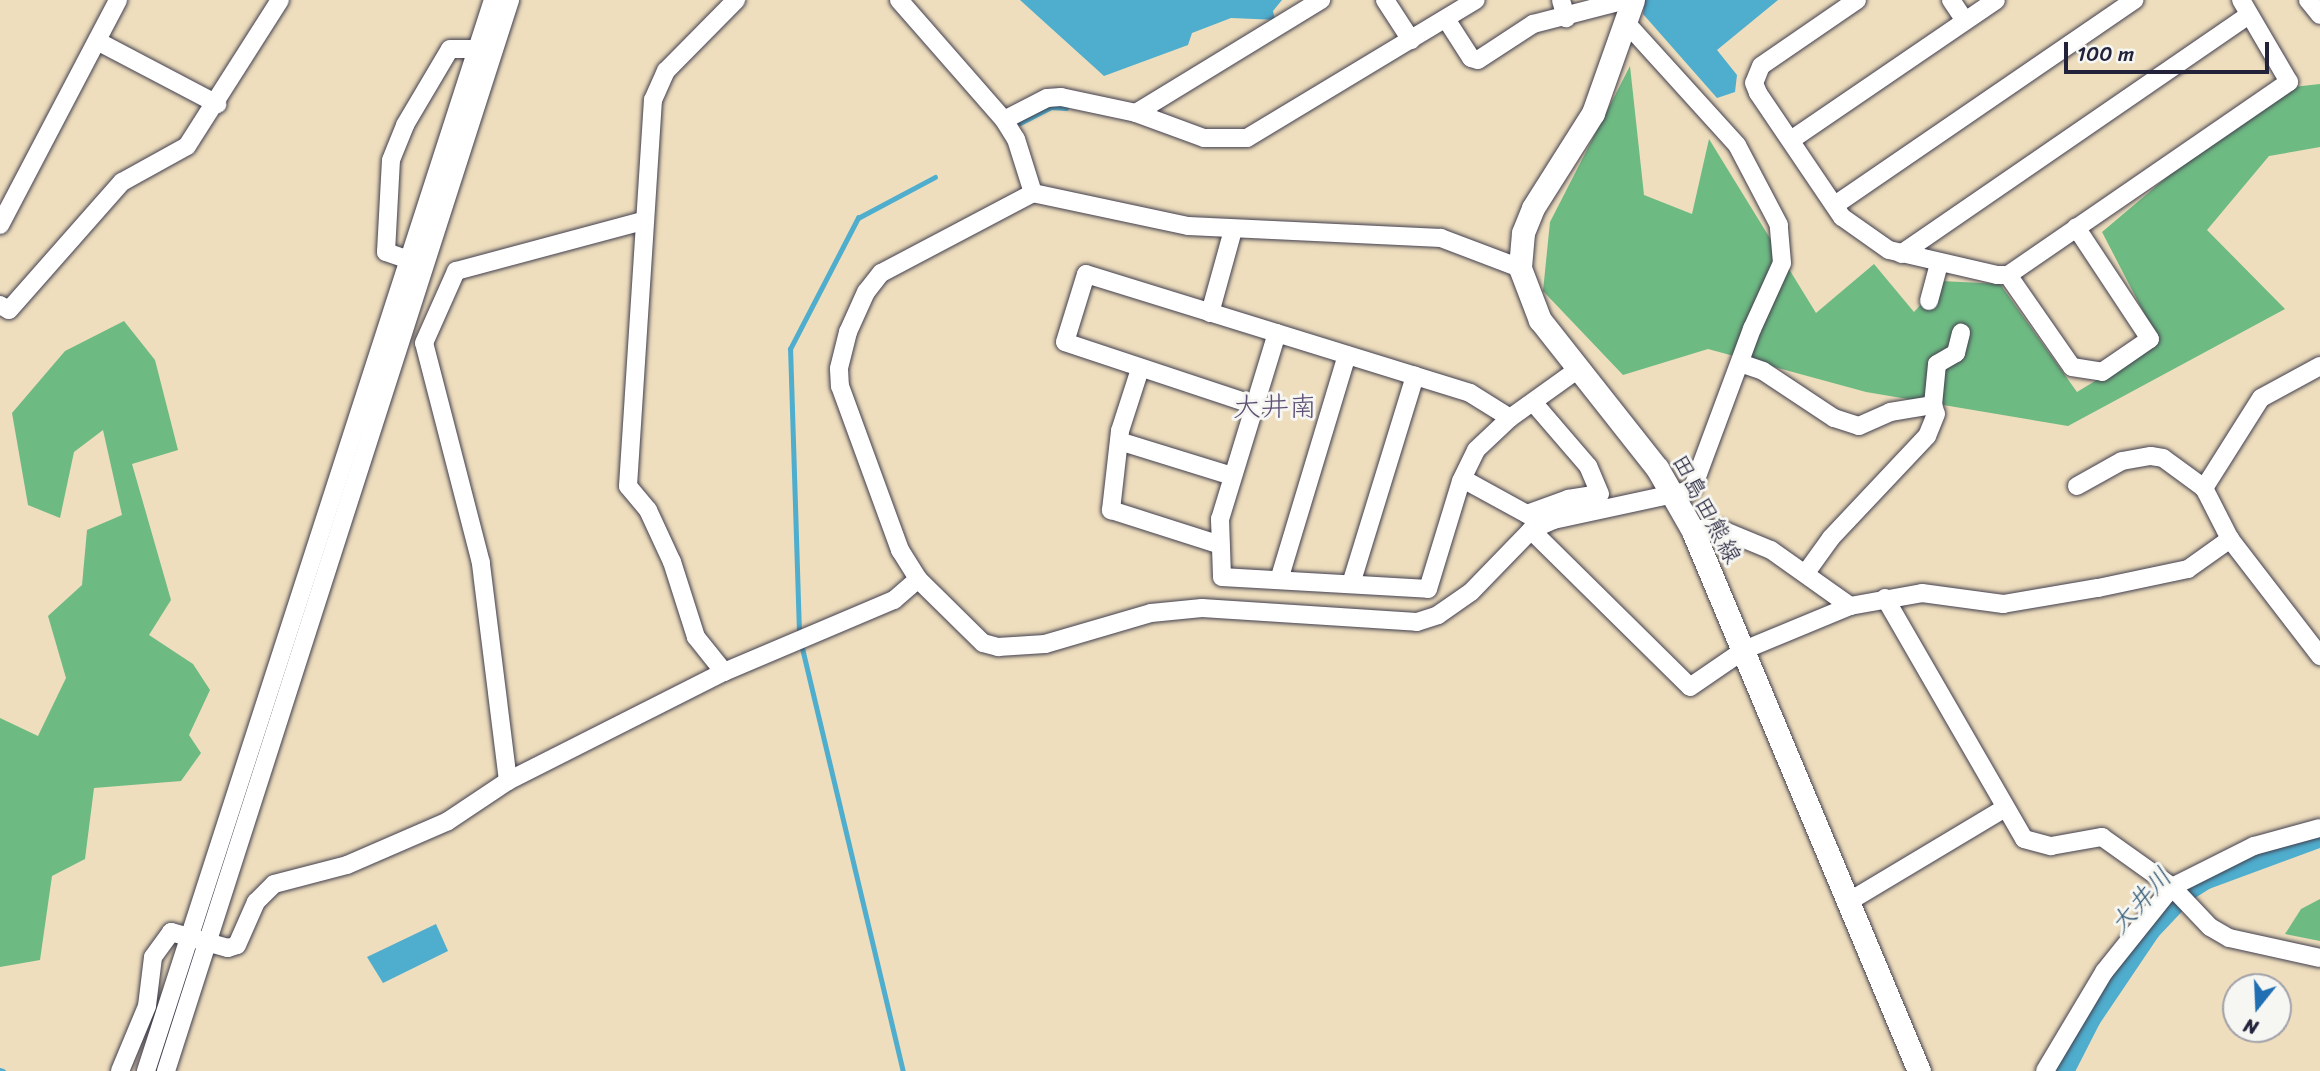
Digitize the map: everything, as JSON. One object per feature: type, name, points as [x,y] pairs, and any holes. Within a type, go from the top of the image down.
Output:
[{"type":"main road","name":"田島田熊線","points":[[1633,0],[1628,25],[1593,113],[1533,208],[1523,233],[1520,268],[1540,320],[1577,370],[1620,418],[1674,496],[1692,529],[1919,1071]]},
{"type":"street","points":[[0,225],[118,0]]},
{"type":"street","points":[[0,304],[9,310],[122,182],[187,146],[217,104],[281,0]]},
{"type":"street","points":[[146,1071],[493,0]]},
{"type":"street","points":[[166,1071],[209,944],[510,0]]},
{"type":"street","points":[[724,672],[696,638],[672,562],[648,510],[628,486],[642,221],[653,100],[666,71],[736,0]]},
{"type":"street","points":[[899,0],[967,72],[1004,120],[1016,139],[1033,193]]},
{"type":"street","points":[[1136,113],[1321,0]]},
{"type":"street","points":[[1385,0],[1411,40]]},
{"type":"street","points":[[1004,120],[1046,98],[1136,113],[1204,138],[1247,138],[1476,0]]},
{"type":"street","points":[[1561,0],[1566,18]]},
{"type":"street","points":[[1446,19],[1471,58],[1478,60],[1533,24],[1566,18],[1626,0]]},
{"type":"street","points":[[1857,0],[1761,66],[1754,83],[1842,217],[1901,254],[1939,264],[2008,275],[2288,82],[2244,8],[1901,254]]},
{"type":"street","points":[[1951,0],[1965,22]]},
{"type":"street","points":[[1791,140],[1996,0]]},
{"type":"street","points":[[1835,205],[2134,0]]},
{"type":"street","points":[[2308,0],[2320,15]]},
{"type":"street","points":[[1520,268],[1441,238],[1383,232],[1233,230],[1188,226],[1033,193],[881,273],[866,292],[848,332],[839,369],[840,386],[900,550],[918,579],[983,643],[998,647],[1045,644],[1152,613],[1202,608],[1418,622],[1455,606],[1531,530],[1553,520],[1692,490],[1782,262],[1779,225],[1737,145],[1628,25]]},
{"type":"street","points":[[97,41],[217,104]]},
{"type":"street","points":[[477,49],[450,50],[405,125],[391,160],[386,252],[451,275],[642,221]]},
{"type":"street","points":[[2008,275],[2072,367],[2102,372],[2150,339],[2076,227]]},
{"type":"street","points":[[1210,313],[1233,230]]},
{"type":"street","points":[[1929,301],[1939,264]]},
{"type":"street","points":[[1254,405],[1065,342],[1086,274],[1470,393],[1510,418]]},
{"type":"street","points":[[451,275],[430,323],[424,354],[481,564],[508,781]]},
{"type":"street","points":[[1277,333],[1220,519],[1222,577],[1428,589],[1463,479],[1476,450],[1510,418],[1577,370]]},
{"type":"street","points":[[1805,574],[1831,538],[1927,436],[1936,414],[1933,405],[1937,364],[1956,353],[1961,333]]},
{"type":"street","points":[[1279,580],[1347,355]]},
{"type":"street","points":[[1740,363],[1763,371],[1835,418],[1859,426],[1890,412],[1933,405]]},
{"type":"street","points":[[2204,488],[2261,398],[2320,366]]},
{"type":"street","points":[[1140,369],[1119,441],[1111,510],[1221,545]]},
{"type":"street","points":[[1351,584],[1415,376]]},
{"type":"street","points":[[1463,479],[1527,514],[1567,499],[1600,494],[1588,466],[1533,401]]},
{"type":"street","points":[[1119,441],[1232,476]]},
{"type":"street","points":[[2077,486],[2122,461],[2151,456],[2163,457],[2204,488],[2230,539],[2320,656]]},
{"type":"street","points":[[1692,529],[1720,529],[1771,550],[1850,606]]},
{"type":"street","points":[[1531,530],[1690,687],[1744,650],[1850,606],[1922,593],[2015,602],[2188,569],[2230,539]]},
{"type":"street","points":[[120,1071],[147,1006],[153,957],[160,941],[170,932],[209,944],[237,945],[262,892],[274,884],[371,856],[448,821],[508,781],[724,672],[894,600],[918,579]]},
{"type":"street","points":[[1885,598],[2024,839],[2033,844],[2051,846],[2102,837],[2172,887],[2204,923],[2229,938],[2320,958]]},
{"type":"street","points":[[1848,902],[2005,808]]},
{"type":"street","points":[[2045,1071],[2104,972],[2172,887],[2255,846],[2320,828]]},
{"type":"green space","points":[[1630,66],[1644,195],[1692,214],[1709,139],[1816,313],[1874,264],[1914,312],[1942,281],[2000,284],[2077,392],[2159,342],[2102,232],[2173,172],[2293,87],[2320,84],[2320,147],[2269,156],[2207,230],[2285,309],[2068,426],[1866,392],[1708,349],[1623,375],[1543,291],[1550,222]]},
{"type":"green space","points":[[124,321],[155,360],[178,450],[132,464],[171,600],[149,635],[193,664],[210,690],[189,735],[201,753],[181,781],[94,788],[85,859],[52,876],[40,960],[0,967],[0,718],[38,736],[66,678],[48,616],[82,585],[87,530],[122,515],[103,430],[74,452],[60,518],[28,505],[12,413],[65,351]]},
{"type":"green space","points":[[2320,899],[2320,941],[2285,934],[2301,909]]},
{"type":"water","points":[[1020,0],[1282,0],[1273,11],[1275,20],[1231,18],[1192,33],[1188,45],[1104,76]]},
{"type":"water","points":[[1645,0],[1778,0],[1717,50],[1737,75],[1735,92],[1717,98],[1643,14]]},
{"type":"water","points":[[436,924],[448,951],[383,983],[367,957]]},
{"type":"waterway","points":[[1020,123],[1051,107],[1066,108]]},
{"type":"waterway","points":[[799,633],[790,349],[858,218],[935,177]]},
{"type":"waterway","points":[[802,646],[903,1071]]},
{"type":"waterway","name":"大井川","points":[[2062,1071],[2089,1018],[2149,929],[2187,889],[2204,878],[2320,835]]},
{"type":"district","name":"大井南","points":[[1275,407]]}]
